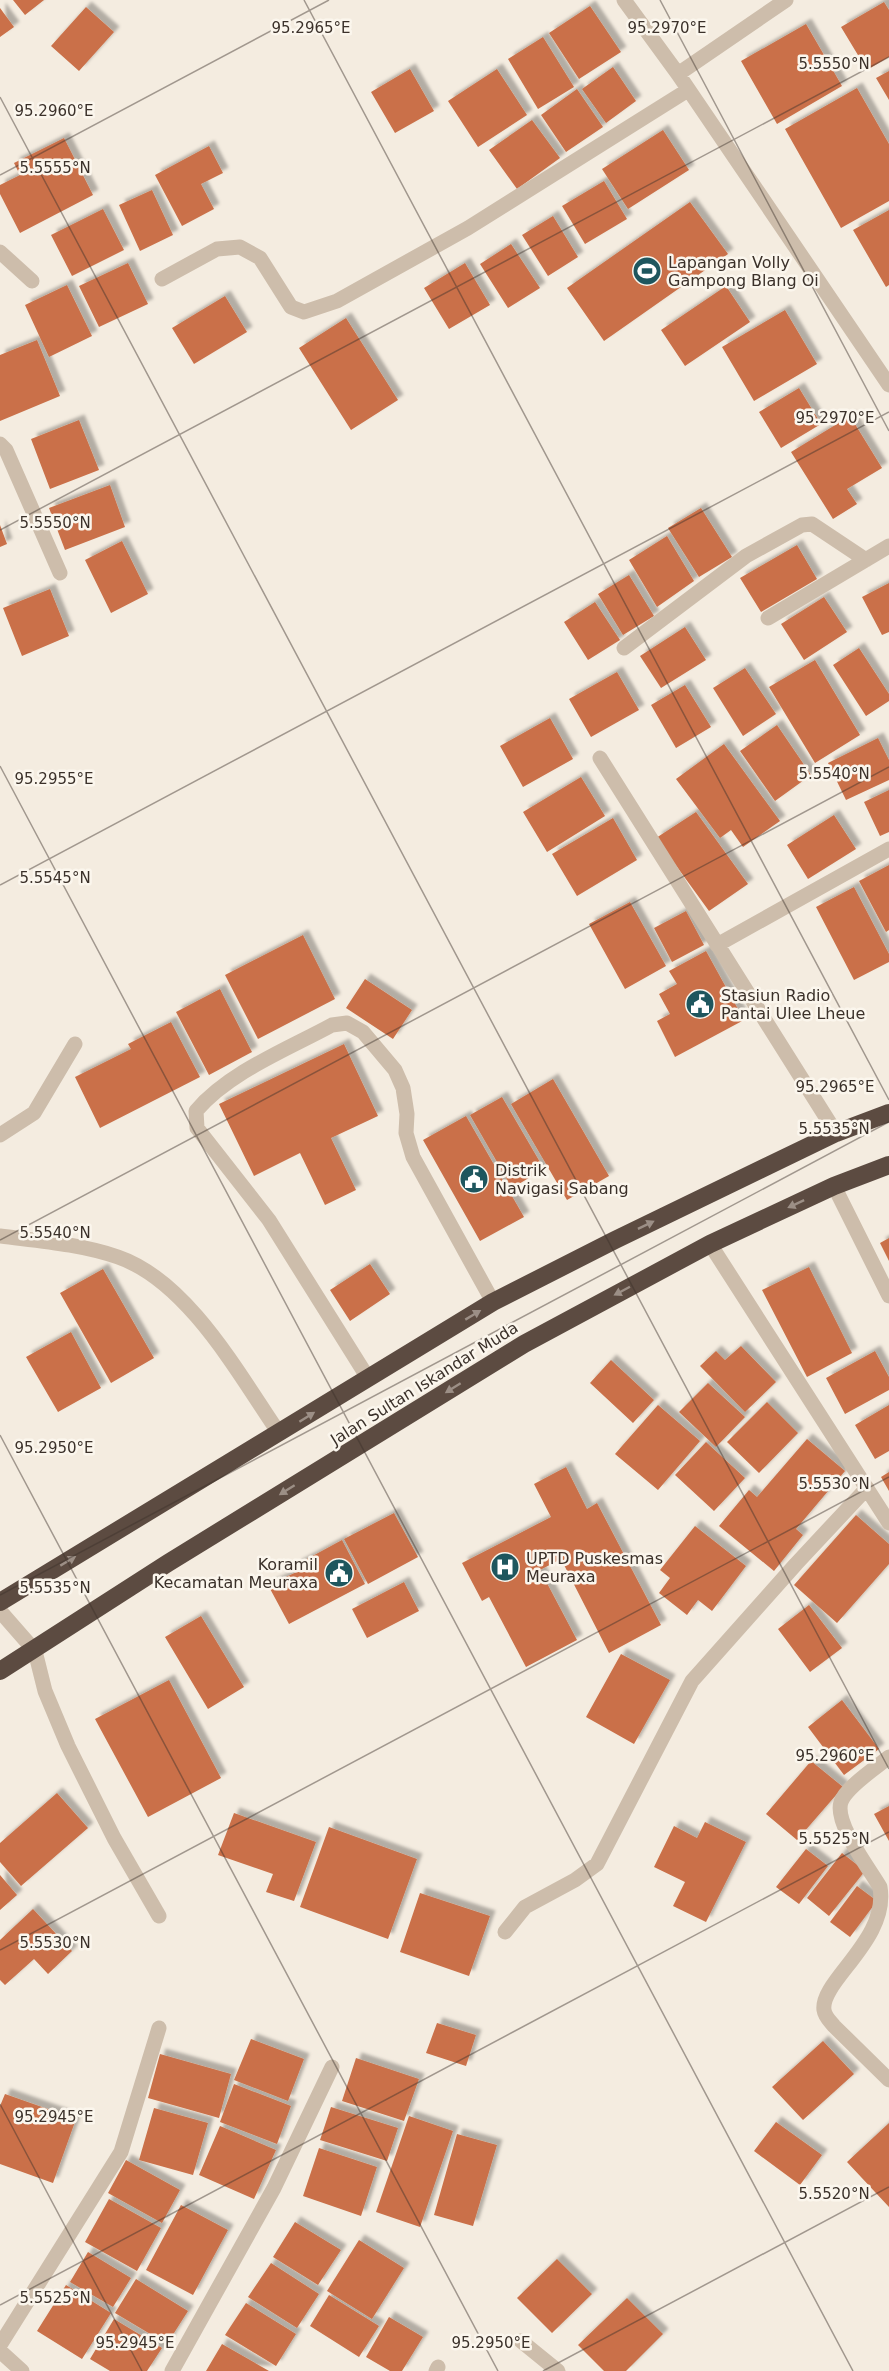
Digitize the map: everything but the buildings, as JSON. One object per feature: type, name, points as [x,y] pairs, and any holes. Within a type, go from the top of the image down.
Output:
[{"type":"highway","name":"Jalan Sultan Iskandar Muda","points":[[0,1602],[493,1302],[836,1133],[889,1113]]},
{"type":"highway","name":"Jalan Sultan Iskandar Muda","points":[[0,1671],[35,1651],[168,1563],[524,1344],[710,1244],[834,1186],[889,1165]]},
{"type":"street","points":[[624,0],[678,74],[889,385]]},
{"type":"street","points":[[678,74],[786,0]]},
{"type":"street","points":[[162,279],[217,249],[240,247],[260,258],[291,307],[304,312],[337,301],[468,228],[688,90]]},
{"type":"street","points":[[0,252],[32,281]]},
{"type":"street","points":[[0,444],[6,450],[60,573]]},
{"type":"street","points":[[624,648],[746,556],[802,525],[812,524],[866,560]]},
{"type":"street","points":[[768,618],[889,546]]},
{"type":"street","points":[[600,758],[836,1133]]},
{"type":"street","points":[[717,945],[889,849]]},
{"type":"street","points":[[368,1378],[269,1220],[197,1128],[196,1111],[206,1098],[232,1079],[333,1025],[347,1023],[363,1032],[394,1071],[403,1088],[407,1114],[406,1133],[414,1157],[493,1302]]},
{"type":"street","points":[[0,1135],[34,1113],[75,1044]]},
{"type":"street","points":[[834,1186],[889,1296]]},
{"type":"street","points":[[0,1236],[66,1244],[119,1257],[153,1276],[197,1315],[279,1433]]},
{"type":"street","points":[[710,1244],[889,1523]]},
{"type":"street","points":[[505,1932],[525,1907],[575,1880],[597,1864],[692,1681],[795,1564],[867,1488]]},
{"type":"street","points":[[0,1611],[35,1651],[45,1691],[68,1746],[114,1838],[159,1916]]},
{"type":"street","points":[[889,1757],[848,1791],[842,1801],[840,1814],[848,1833],[880,1887],[882,1896],[874,1929],[833,1988],[825,2002],[824,2010],[834,2026],[889,2080]]},
{"type":"street","points":[[0,2345],[121,2152],[159,2028]]},
{"type":"street","points":[[172,2371],[274,2188],[332,2067]]},
{"type":"street","points":[[521,2342],[558,2371]]},
{"type":"street","points":[[0,2351],[22,2371]]},
{"type":"place","name":"Lapangan Volly Gampong Blang Oi","points":[[647,271]]},
{"type":"place","name":"Stasiun Radio Pantai Ulee Lheue","points":[[700,1004]]},
{"type":"place","name":"Distrik Navigasi Sabang","points":[[474,1179]]},
{"type":"place","name":"UPTD Puskesmas Meuraxa","points":[[505,1567]]},
{"type":"place","name":"Koramil Kecamatan Meuraxa","points":[[339,1573]]}]
